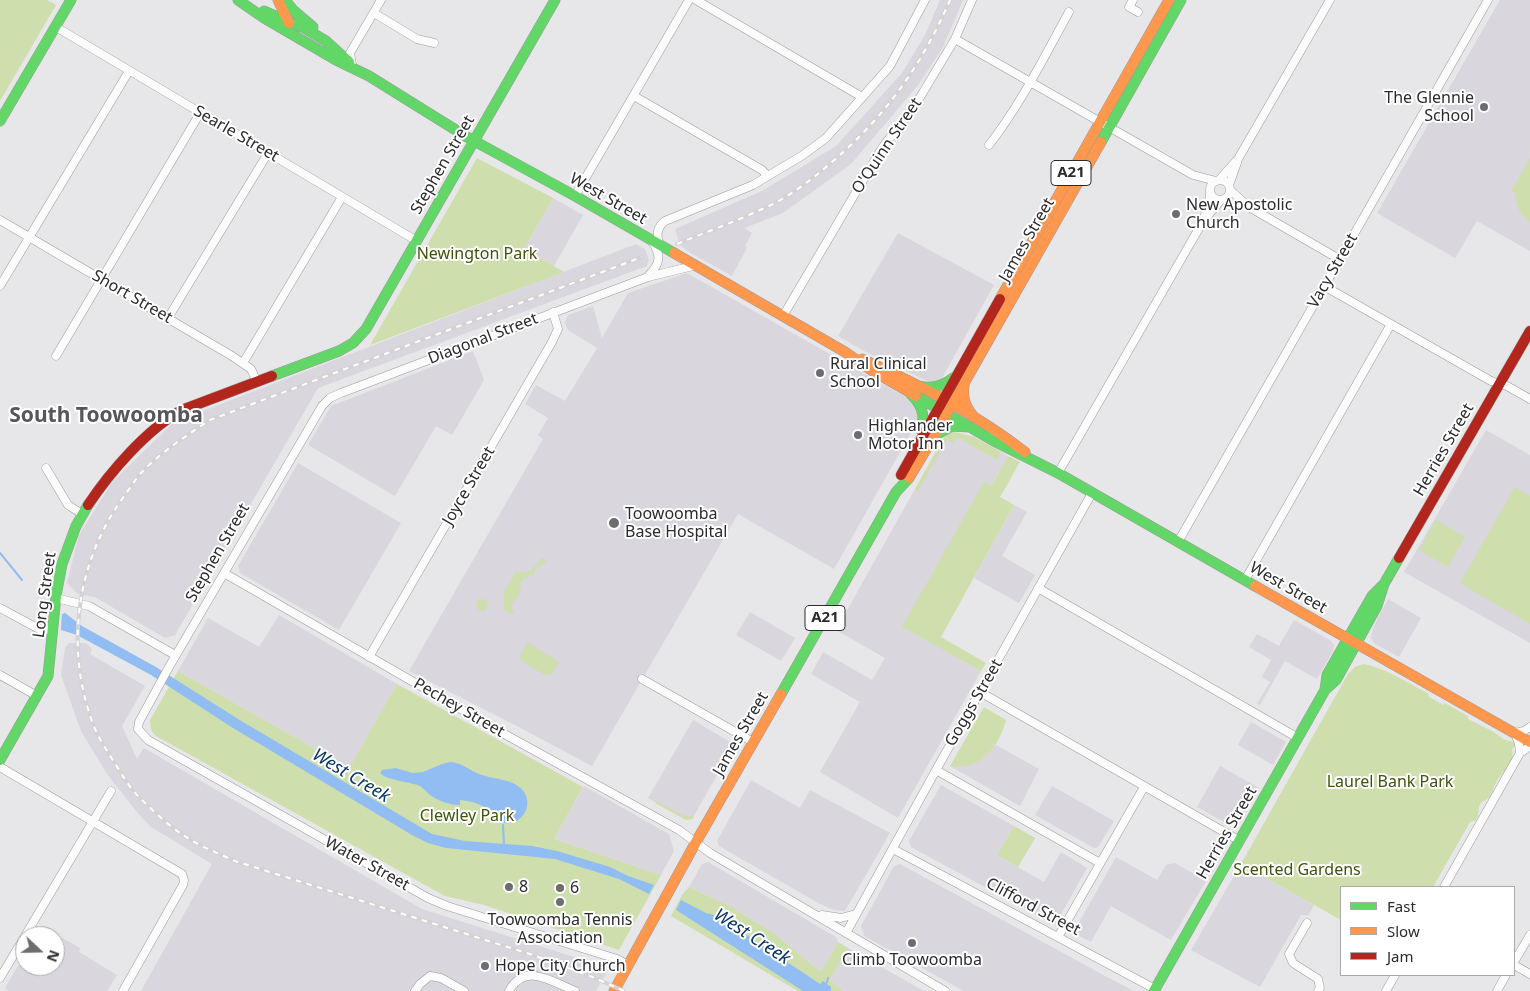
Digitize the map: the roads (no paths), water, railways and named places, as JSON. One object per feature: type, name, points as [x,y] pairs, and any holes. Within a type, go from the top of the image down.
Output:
[{"type":"main road","points":[[0,121],[71,0]]},
{"type":"main road","points":[[240,0],[274,16],[297,23],[326,42]]},
{"type":"main road","points":[[240,0],[264,18],[336,55]]},
{"type":"main road","points":[[278,0],[287,20],[296,32],[336,55]]},
{"type":"main road","points":[[285,0],[293,10],[315,28],[336,55]]},
{"type":"main road","name":"Stephen Street","points":[[353,343],[366,329],[555,0]]},
{"type":"main road","name":"James Street","points":[[896,492],[899,479],[914,450],[944,407],[961,378],[1104,124],[1169,0]]},
{"type":"main road","name":"James Street","points":[[1104,124],[1181,0]]},
{"type":"main road","name":"West Street","points":[[336,55],[474,141],[575,196],[655,244],[845,352],[871,362],[972,423],[1013,451],[1058,473],[1530,742]]},
{"type":"main road","name":"Herries Street","points":[[1156,990],[1325,690],[1336,680],[1352,642],[1377,606],[1384,584],[1530,330]]},
{"type":"main road","name":"Long Street","points":[[0,760],[48,676],[56,598],[69,538],[104,480],[168,417],[339,351],[353,343]]},
{"type":"main road","points":[[914,450],[924,416],[914,389],[938,388],[961,378],[963,402],[972,423],[950,426],[941,430],[933,438]]},
{"type":"main road","name":"James Street","points":[[614,991],[696,842],[896,492],[906,482],[933,438],[944,407]]},
{"type":"street","points":[[354,67],[350,53],[381,0]]},
{"type":"street","points":[[575,196],[689,0]]},
{"type":"street","points":[[696,0],[862,96]]},
{"type":"street","points":[[648,276],[658,266],[655,244],[658,228],[665,221],[728,196],[768,176],[803,155],[826,138],[890,66],[925,0]]},
{"type":"street","name":"O'Quinn Street","points":[[783,316],[882,148],[916,104],[955,39],[972,0]]},
{"type":"street","points":[[1133,0],[1129,7],[1138,12]]},
{"type":"street","points":[[1202,223],[1222,200],[1228,196],[1238,159],[1330,0]]},
{"type":"street","name":"Vacy Street","points":[[1178,542],[1488,0]]},
{"type":"street","points":[[989,145],[1002,128],[1069,12]]},
{"type":"street","points":[[374,13],[417,38],[434,43]]},
{"type":"street","name":"Searle Street","points":[[56,27],[417,241]]},
{"type":"street","points":[[955,39],[1193,175],[1214,199],[1233,201],[1249,207],[1340,259]]},
{"type":"street","points":[[336,55],[350,53]]},
{"type":"street","points":[[0,286],[129,71]]},
{"type":"street","points":[[634,96],[762,170],[768,176]]},
{"type":"street","points":[[56,356],[200,113]]},
{"type":"street","points":[[168,318],[268,153]]},
{"type":"street","points":[[1058,473],[1202,223],[1209,203],[1211,185],[1238,159]]},
{"type":"street","points":[[1193,175],[1226,182],[1229,188],[1249,207]]},
{"type":"street","points":[[243,363],[342,197]]},
{"type":"street","name":"Short Street","points":[[0,220],[243,363],[251,370],[257,382]]},
{"type":"street","name":"Diagonal Street","points":[[322,406],[330,398],[341,393],[648,276],[694,266]]},
{"type":"street","points":[[1324,286],[1491,381],[1507,386],[1530,399]]},
{"type":"street","name":"Joyce Street","points":[[369,657],[552,342],[558,329],[553,312]]},
{"type":"street","points":[[1245,580],[1392,324]]},
{"type":"street","name":"Stephen Street","points":[[141,715],[322,406]]},
{"type":"street","points":[[46,468],[68,505],[82,514]]},
{"type":"street","name":"Goggs Street","points":[[846,933],[1092,493]]},
{"type":"street","name":"Pechey Street","points":[[224,573],[497,730],[679,830],[710,853],[945,991]]},
{"type":"street","points":[[1038,588],[1298,738]]},
{"type":"street","points":[[56,598],[89,606],[175,655]]},
{"type":"street","points":[[0,608],[39,629],[53,632]]},
{"type":"street","points":[[0,675],[37,696]]},
{"type":"street","points":[[642,679],[753,742]]},
{"type":"street","points":[[980,692],[1240,841]]},
{"type":"street","name":"Water Street","points":[[141,715],[138,729],[148,740],[428,898],[447,906],[617,959],[628,965]]},
{"type":"street","points":[[1520,753],[1515,733],[1530,728]]},
{"type":"street","points":[[1445,886],[1520,753],[1530,746]]},
{"type":"street","points":[[0,768],[182,874],[184,880],[178,895],[123,991]]},
{"type":"street","points":[[936,770],[1100,863]]},
{"type":"street","points":[[1058,937],[1144,787]]},
{"type":"street","points":[[31,926],[111,790]]},
{"type":"street","name":"Clifford Street","points":[[893,849],[1156,990]]},
{"type":"street","points":[[817,915],[842,918],[856,914]]},
{"type":"street","points":[[1307,923],[1289,954],[1292,963],[1318,979],[1320,988],[1318,991]]},
{"type":"street","points":[[1515,961],[1530,935]]},
{"type":"street","points":[[0,978],[15,953]]},
{"type":"street","points":[[1515,964],[1530,974]]},
{"type":"street","points":[[509,991],[513,983],[525,975],[538,976],[575,991]]},
{"type":"street","points":[[415,991],[430,976],[441,978],[464,991]]},
{"type":"street","points":[[1386,991],[1394,976]]},
{"type":"street","points":[[1497,991],[1505,976]]},
{"type":"water","points":[[65,613],[82,626],[156,667],[238,719],[432,834],[465,841],[532,846],[557,851],[610,867],[628,876],[654,885],[649,894],[619,879],[555,859],[446,848],[428,843],[233,728],[151,675],[77,635],[61,630],[62,614]]},
{"type":"water","points":[[451,762],[482,775],[516,785],[524,792],[527,798],[524,814],[515,822],[504,823],[487,813],[487,809],[483,806],[460,800],[460,805],[446,803],[431,796],[418,785],[392,779],[380,773],[382,770],[396,768],[412,773],[423,772]]},
{"type":"water","points":[[681,900],[706,913],[718,916],[820,984],[823,981],[831,987],[831,991],[803,991],[676,910]]},
{"type":"waterway","name":"West Creek","points":[[0,553],[22,580]]},
{"type":"waterway","points":[[503,825],[504,845]]},
{"type":"waterway","points":[[826,985],[828,978]]},
{"type":"railway","points":[[677,244],[773,204],[794,192],[847,149],[883,111],[913,70],[950,0]]},
{"type":"railway","points":[[624,991],[533,955],[235,861],[184,836],[163,820],[135,793],[100,739],[85,700],[78,639],[80,608],[85,578],[95,549],[108,521],[141,473],[165,451],[192,432],[210,420],[642,257]]},
{"type":"place","name":"The Glennie School","points":[[1484,107]]},
{"type":"place","name":"New Apostolic Church","points":[[1176,214]]},
{"type":"place","name":"Rural Clinical School","points":[[820,373]]},
{"type":"place","name":"Highlander Motor Inn","points":[[858,435]]},
{"type":"place","name":"Toowoomba Base Hospital","points":[[614,523]]},
{"type":"place","name":"8","points":[[509,887]]},
{"type":"place","name":"6","points":[[560,888]]},
{"type":"place","name":"Toowoomba Tennis Association","points":[[560,902]]},
{"type":"place","name":"Climb Toowoomba","points":[[912,943]]},
{"type":"place","name":"Hope City Church","points":[[485,966]]},
{"type":"district","name":"South Toowoomba","points":[[106,416]]},
{"type":"park label","name":"Newington Park","points":[[477,254]]},
{"type":"park label","name":"Laurel Bank Park","points":[[1390,782]]},
{"type":"park label","name":"Clewley Park","points":[[467,816]]},
{"type":"park label","name":"Scented Gardens","points":[[1297,870]]}]
